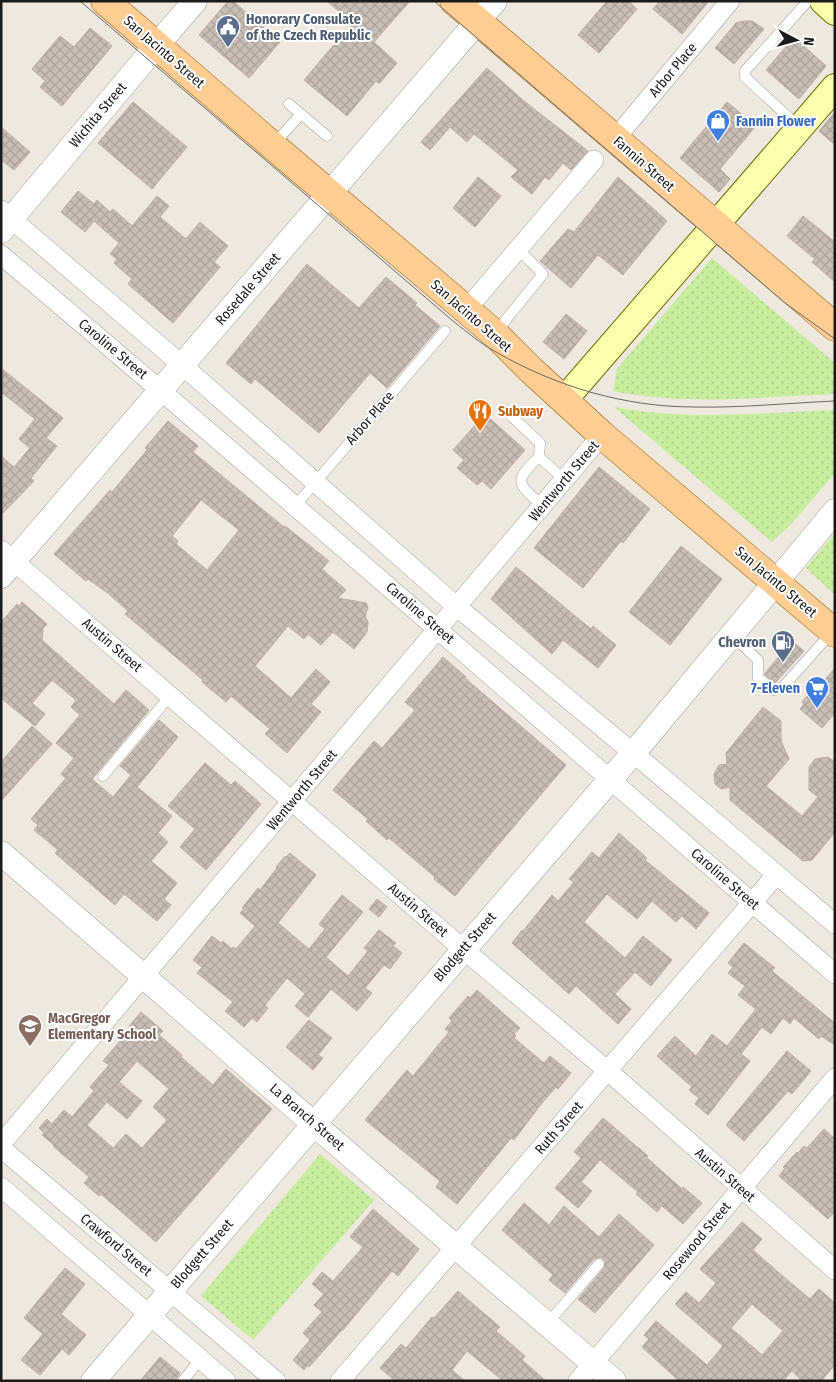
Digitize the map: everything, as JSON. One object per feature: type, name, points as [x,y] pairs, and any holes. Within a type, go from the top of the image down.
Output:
[{"type":"main road","name":"San Jacinto Street","points":[[105,1],[496,335],[602,435],[834,632]]},
{"type":"main road","name":"Fannin Street","points":[[454,1],[835,327]]},
{"type":"main road","points":[[823,1],[835,12]]},
{"type":"main road","points":[[564,400],[835,87]]},
{"type":"street","name":"Wichita Street","points":[[5,220],[195,1]]},
{"type":"street","name":"Rosedale Street","points":[[5,562],[161,390],[495,1]]},
{"type":"street","name":"Arbor Place","points":[[615,139],[730,1]]},
{"type":"street","points":[[466,310],[594,160]]},
{"type":"street","points":[[5,220],[182,365],[456,606],[835,924]]},
{"type":"street","name":"Caroline Street","points":[[1,256],[296,505],[835,974]]},
{"type":"street","name":"Wentworth Street","points":[[1,1146],[602,435]]},
{"type":"street","name":"Blodgett Street","points":[[94,1381],[170,1290],[610,780],[835,511]]},
{"type":"street","name":"Austin Street","points":[[5,562],[170,696],[463,949],[608,1071],[740,1189],[835,1270]]},
{"type":"street","name":"La Branch Street","points":[[1,853],[456,1247],[594,1362],[614,1381]]},
{"type":"street","name":"Ruth Street","points":[[340,1381],[776,875]]},
{"type":"street","name":"Rosewood Street","points":[[578,1381],[835,1078]]},
{"type":"street","name":"Crawford Street","points":[[1,1146],[276,1381]]},
{"type":"street","points":[[1,1188],[226,1381]]},
{"type":"lane","points":[[800,128],[745,78],[744,74],[808,1]]},
{"type":"lane","points":[[289,104],[327,136]]},
{"type":"lane","points":[[273,146],[301,114]]},
{"type":"lane","points":[[496,335],[543,274],[518,249]]},
{"type":"lane","name":"Arbor Place","points":[[296,505],[445,331]]},
{"type":"lane","points":[[506,411],[540,443],[539,457],[526,470],[520,479],[520,484],[525,491],[543,506]]},
{"type":"lane","points":[[539,457],[565,480]]},
{"type":"lane","points":[[732,636],[758,660],[758,678],[773,690],[781,689],[834,632]]},
{"type":"lane","points":[[103,776],[170,696]]},
{"type":"lane","points":[[547,1324],[599,1264]]},
{"type":"lane","points":[[183,1381],[201,1358]]},
{"type":"green space","points":[[712,258],[835,363],[835,394],[696,399],[640,396],[613,391],[617,369]]},
{"type":"green space","points":[[614,407],[669,414],[696,415],[835,410],[835,473],[793,522],[772,542]]},
{"type":"green space","points":[[835,533],[835,595],[806,568]]},
{"type":"green space","points":[[320,1154],[374,1200],[253,1340],[201,1296]]},
{"type":"building","points":[[228,1],[233,1],[280,42],[249,78],[199,35]]},
{"type":"building","points":[[327,1],[410,1],[374,42],[397,63],[379,84],[376,81],[347,116],[304,80],[353,24]]},
{"type":"building","points":[[607,1],[628,1],[637,9],[599,53],[578,35]]},
{"type":"building","points":[[660,1],[709,1],[682,34],[653,9]]},
{"type":"building","points":[[752,21],[764,29],[734,64],[715,48],[736,23]]},
{"type":"building","points":[[90,28],[112,46],[62,106],[40,87],[45,81],[32,69],[60,36],[74,47]]},
{"type":"building","points":[[794,37],[826,66],[799,99],[766,70]]},
{"type":"building","points":[[487,68],[524,101],[588,151],[571,170],[563,163],[549,180],[545,177],[532,194],[511,177],[518,170],[474,134],[467,142],[450,127],[430,150],[421,142]]},
{"type":"building","points":[[133,102],[187,147],[152,189],[98,143]]},
{"type":"building","name":"Fannin Flower","points":[[727,102],[756,126],[720,169],[730,179],[719,192],[680,158]]},
{"type":"building","points":[[835,112],[835,145],[819,131]]},
{"type":"building","points":[[1,127],[30,152],[14,170],[1,160]]},
{"type":"building","points":[[478,177],[501,196],[475,227],[453,208]]},
{"type":"building","points":[[618,177],[667,221],[623,275],[598,255],[571,288],[540,261],[568,229],[574,232]]},
{"type":"building","points":[[78,191],[94,204],[97,200],[110,212],[113,209],[132,226],[157,196],[169,206],[160,217],[186,239],[200,222],[228,246],[214,262],[220,267],[173,323],[128,284],[132,279],[114,263],[117,259],[110,254],[119,243],[94,221],[85,232],[61,212]]},
{"type":"building","points":[[803,216],[835,242],[835,282],[812,262],[815,259],[787,236]]},
{"type":"building","points":[[307,264],[359,308],[386,277],[417,303],[415,305],[440,326],[387,388],[370,373],[319,433],[255,379],[251,384],[226,363]]},
{"type":"building","points":[[566,314],[587,331],[564,359],[543,342]]},
{"type":"building","points":[[1,368],[63,418],[46,438],[57,446],[31,478],[34,481],[1,515],[1,456],[14,467],[30,448],[19,439],[35,419],[1,392]]},
{"type":"building","points":[[485,414],[525,450],[491,489],[482,481],[477,485],[457,468],[464,460],[453,450]]},
{"type":"building","points":[[168,421],[198,446],[193,452],[284,527],[329,561],[322,569],[346,590],[338,598],[366,603],[368,608],[365,616],[368,622],[367,632],[354,649],[333,632],[321,645],[308,634],[304,639],[288,626],[255,666],[291,698],[316,669],[330,682],[311,704],[321,712],[287,753],[265,734],[270,729],[231,696],[226,702],[125,614],[128,611],[109,594],[88,579],[86,581],[54,554],[110,490],[112,492],[147,450],[145,448]],"holes":[[[201,500],[239,530],[207,570],[176,544],[178,541],[172,536]]]},
{"type":"building","points":[[599,467],[650,509],[583,588],[534,548]]},
{"type":"building","points":[[681,546],[722,579],[670,645],[629,612]]},
{"type":"building","points":[[516,567],[591,629],[593,626],[616,645],[598,668],[563,640],[552,654],[491,599]]},
{"type":"building","points":[[22,602],[47,624],[43,628],[42,640],[114,704],[126,690],[149,710],[92,779],[113,797],[131,775],[120,766],[159,720],[178,737],[137,787],[172,816],[158,833],[168,842],[151,861],[177,883],[164,899],[171,905],[157,921],[124,894],[115,905],[55,853],[58,850],[34,830],[38,825],[31,819],[66,778],[61,774],[74,758],[56,743],[80,715],[71,707],[76,700],[52,680],[32,703],[45,714],[35,726],[1,698],[1,622],[17,604],[19,606]]},
{"type":"building","name":"Chevron","points":[[792,641],[804,651],[775,683],[765,673]]},
{"type":"building","points":[[443,657],[566,765],[455,896],[389,838],[387,840],[366,821],[368,819],[333,790],[374,741],[382,748],[415,710],[405,702]]},
{"type":"building","name":"7-Eleven","points":[[835,668],[835,713],[822,728],[800,709],[804,704],[802,702],[815,686],[817,689]]},
{"type":"building","points":[[763,707],[781,721],[781,741],[789,759],[766,786],[802,816],[818,797],[809,790],[809,767],[815,759],[828,757],[835,762],[835,832],[812,860],[803,861],[730,800],[730,787],[721,789],[715,784],[714,774],[719,765],[727,764],[726,753]]},
{"type":"building","points":[[32,726],[52,744],[1,801],[1,762]]},
{"type":"building","points":[[205,763],[231,785],[235,781],[261,804],[206,870],[180,847],[195,829],[168,806]]},
{"type":"building","points":[[619,833],[647,858],[645,860],[709,913],[696,929],[682,916],[676,922],[652,901],[637,919],[607,894],[584,922],[625,958],[643,936],[672,960],[651,986],[635,972],[615,994],[631,1009],[618,1024],[576,986],[569,994],[512,943],[552,895],[558,901],[574,882],[569,879],[592,852],[599,858]]},
{"type":"building","points":[[290,853],[316,875],[278,923],[309,949],[325,929],[319,924],[342,895],[363,912],[326,957],[348,976],[368,951],[364,948],[379,930],[396,943],[393,946],[402,953],[390,969],[384,965],[365,988],[372,993],[357,1011],[331,989],[308,1017],[295,1006],[305,994],[287,978],[265,1005],[268,1008],[257,1022],[252,1018],[244,1027],[225,1011],[233,1002],[197,973],[202,967],[193,960],[212,936],[221,943],[223,941],[232,949],[233,947],[236,949],[255,926],[240,913],[244,909],[242,908],[258,888],[260,890],[285,856]]},
{"type":"building","points":[[377,899],[387,907],[379,917],[369,909]]},
{"type":"building","points":[[744,943],[775,968],[772,971],[835,1023],[835,1045],[821,1036],[819,1039],[794,1018],[790,1024],[783,1018],[771,1034],[762,1027],[741,1054],[750,1061],[708,1115],[695,1104],[699,1098],[689,1090],[692,1087],[657,1056],[675,1036],[696,1056],[712,1034],[727,1046],[756,1009],[738,995],[745,986],[728,973],[733,967],[728,963]]},
{"type":"building","points":[[477,990],[520,1028],[514,1034],[516,1036],[514,1038],[544,1063],[550,1056],[571,1073],[558,1089],[556,1087],[542,1103],[514,1140],[511,1138],[457,1204],[436,1187],[440,1181],[365,1120],[407,1070],[413,1076],[449,1032],[445,1029],[452,1021],[449,1018],[468,996],[470,998]]},
{"type":"building","points":[[141,1012],[163,1031],[159,1035],[213,1085],[226,1069],[272,1109],[156,1242],[101,1194],[99,1196],[84,1183],[89,1177],[53,1146],[42,1135],[44,1133],[39,1128],[47,1119],[52,1124],[64,1110],[72,1117],[94,1091],[90,1087],[109,1065],[103,1061],[131,1028],[129,1026]],"holes":[[[137,1061],[169,1089],[153,1107],[167,1120],[142,1148],[126,1134],[113,1148],[87,1125],[107,1102],[127,1119],[142,1101],[119,1082]]]},
{"type":"building","points":[[309,1020],[332,1038],[318,1055],[323,1058],[313,1070],[286,1047]]},
{"type":"building","points":[[787,1051],[811,1071],[792,1094],[788,1091],[744,1141],[726,1125]]},
{"type":"building","points":[[603,1118],[648,1156],[646,1157],[682,1189],[683,1187],[702,1203],[683,1224],[662,1206],[657,1212],[636,1194],[638,1192],[600,1160],[581,1182],[592,1191],[578,1208],[555,1188],[581,1158],[574,1152]]},
{"type":"building","points":[[824,1129],[835,1139],[835,1211],[828,1219],[779,1176],[785,1168],[783,1167],[797,1152],[804,1146],[807,1148]]},
{"type":"building","points":[[524,1203],[549,1225],[564,1206],[599,1237],[619,1214],[654,1245],[595,1313],[578,1299],[604,1268],[605,1261],[601,1257],[594,1259],[565,1293],[549,1280],[553,1275],[502,1230]]},
{"type":"building","points":[[373,1209],[419,1249],[398,1276],[392,1271],[343,1330],[304,1370],[293,1360],[310,1340],[303,1333],[322,1312],[314,1305],[324,1294],[312,1284],[322,1272],[333,1281],[363,1247],[350,1237]]},
{"type":"building","points":[[742,1222],[762,1239],[753,1250],[785,1278],[810,1299],[819,1289],[835,1303],[835,1365],[821,1381],[802,1381],[792,1371],[783,1381],[679,1381],[642,1347],[649,1339],[644,1335],[656,1321],[707,1365],[723,1346],[675,1304],[686,1292],[699,1303],[716,1283],[700,1269]],"holes":[[[752,1304],[783,1331],[762,1355],[731,1328]]]},
{"type":"building","points":[[65,1268],[85,1284],[61,1314],[86,1335],[69,1355],[62,1349],[40,1375],[21,1360],[43,1334],[24,1318]]},
{"type":"building","points":[[458,1291],[500,1327],[496,1331],[525,1356],[522,1360],[546,1381],[503,1381],[467,1351],[452,1370],[465,1381],[395,1381],[380,1368],[401,1344],[406,1348],[432,1317],[434,1318]]},
{"type":"building","points":[[160,1357],[180,1373],[177,1378],[174,1381],[140,1381]]},
{"type":"tram line","points":[[80,1],[453,321],[474,338],[496,352],[567,385],[617,399],[643,403],[712,407],[835,401]]},
{"type":"tram line","points":[[434,1],[785,303],[835,339]]},
{"type":"place","name":"Honorary Consulate of the Czech Republic","points":[[228,48]]},
{"type":"place","name":"Fannin Flower","points":[[718,142]]},
{"type":"place","name":"Subway","points":[[480,432]]},
{"type":"place","name":"Chevron","points":[[783,663]]},
{"type":"place","name":"7-Eleven","points":[[817,709]]},
{"type":"place","name":"MacGregor Elementary School","points":[[30,1047]]}]
